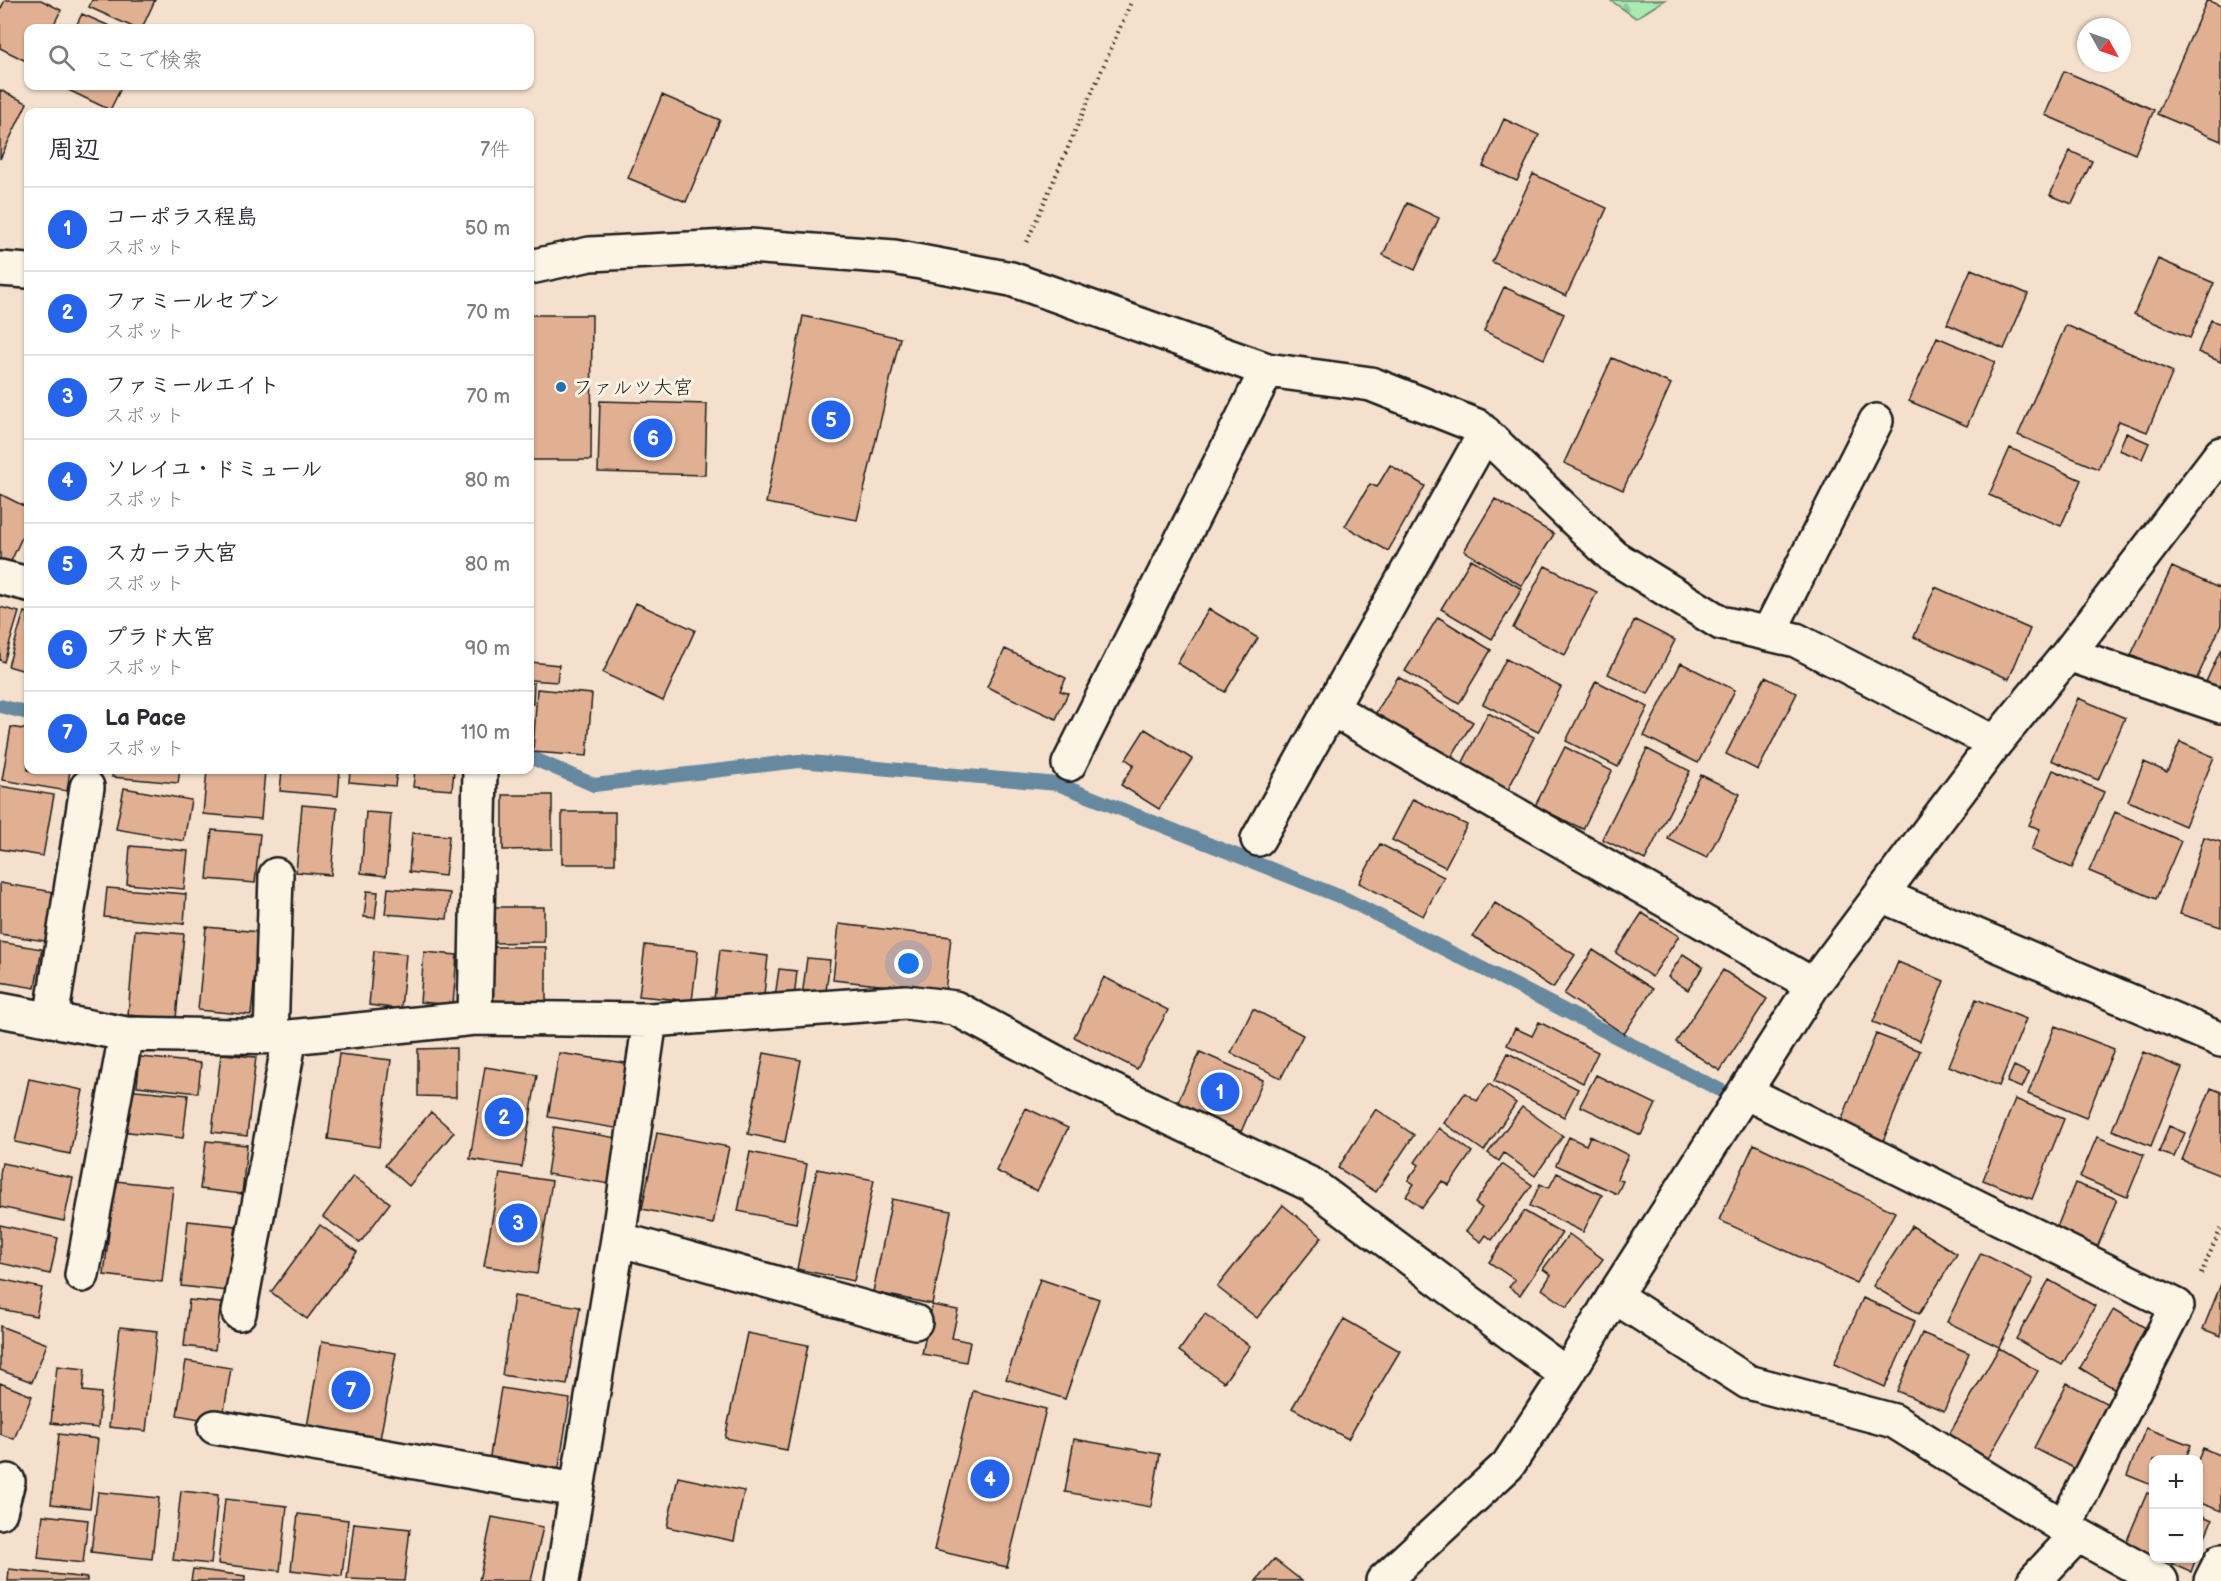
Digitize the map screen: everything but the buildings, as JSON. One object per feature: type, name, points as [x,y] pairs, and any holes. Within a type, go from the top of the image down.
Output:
[{"type":"street","points":[[534,266],[590,254],[749,246],[894,257],[1011,279],[1267,370],[1371,384],[1477,426],[1614,556],[1721,623],[1796,640],[1995,743]]},
{"type":"street","points":[[0,269],[24,271]]},
{"type":"street","points":[[1069,764],[1267,370]]},
{"type":"street","points":[[1768,634],[1876,421]]},
{"type":"street","points":[[1258,839],[1485,433]]},
{"type":"street","points":[[1383,1581],[1508,1465],[1813,985],[1995,743],[2068,654],[2221,454]]},
{"type":"street","points":[[0,577],[24,583]]},
{"type":"street","points":[[2068,654],[2221,706]]},
{"type":"street","points":[[1332,709],[1813,985]]},
{"type":"street","points":[[475,1018],[480,774]]},
{"type":"street","points":[[51,1020],[87,787]]},
{"type":"street","points":[[239,1313],[281,1037],[276,875]]},
{"type":"street","points":[[1881,895],[2221,1040]]},
{"type":"street","points":[[0,1010],[126,1035],[281,1037],[475,1018],[650,1020],[906,1002],[955,1008],[1079,1075],[1312,1185],[1567,1375]]},
{"type":"street","points":[[562,1581],[618,1239],[650,1020]]},
{"type":"street","points":[[82,1275],[126,1035]]},
{"type":"street","points":[[1745,1092],[2177,1306],[2070,1531],[2034,1581]]},
{"type":"street","points":[[618,1239],[915,1322]]},
{"type":"street","points":[[1614,1296],[1748,1382],[1894,1421],[2070,1531],[2161,1581]]},
{"type":"street","points":[[215,1427],[576,1490]]},
{"type":"street","points":[[2211,1581],[2221,1561]]},
{"type":"path","points":[[1011,279],[1132,0]]},
{"type":"path","points":[[2177,1306],[2200,1277],[2221,1228]]},
{"type":"green space","points":[[1610,0],[1665,0],[1636,18]]},
{"type":"waterway","points":[[0,706],[24,712]]},
{"type":"waterway","points":[[534,759],[594,785],[799,761],[1058,784],[1346,899],[1724,1092]]},
{"type":"place","name":"ファルツ大宮","points":[[561,387]]},
{"type":"place","name":"スカーラ大宮","points":[[831,420]]},
{"type":"place","name":"プラド大宮","points":[[653,438]]},
{"type":"place","name":"コーポラス程島","points":[[1220,1092]]},
{"type":"place","name":"ファミールセブン","points":[[504,1117]]},
{"type":"place","name":"ファミールエイト","points":[[518,1223]]},
{"type":"place","name":"La Pace","points":[[351,1390]]},
{"type":"place","name":"ソレイユ・ドミュール","points":[[990,1479]]}]
